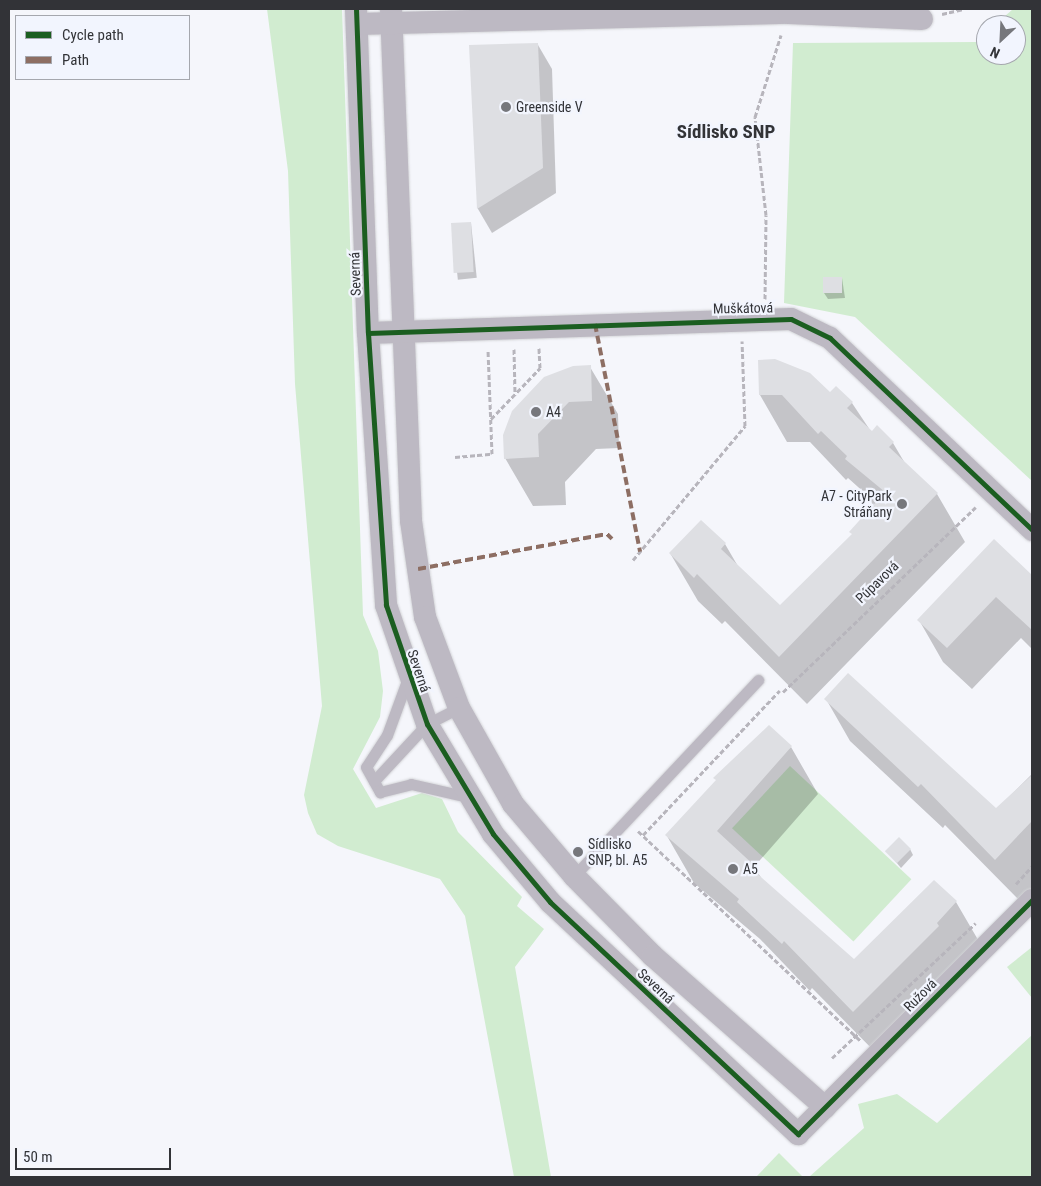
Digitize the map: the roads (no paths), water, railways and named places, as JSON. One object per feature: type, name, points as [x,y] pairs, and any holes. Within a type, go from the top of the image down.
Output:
[{"type":"street","points":[[356,16],[789,13],[922,19]]},
{"type":"street","name":"Severná","points":[[356,16],[368,333],[386,605],[408,678],[427,724],[468,797],[550,902],[798,1134]]},
{"type":"street","name":"Severná","points":[[392,16],[410,521],[425,617],[459,708],[513,804],[574,876],[653,956],[825,1107]]},
{"type":"street","name":"Muškátová","points":[[368,333],[765,317],[811,325],[830,338],[1032,530]]},
{"type":"street","points":[[550,902],[574,876]]},
{"type":"street","name":"Ružová","points":[[798,1134],[1032,900]]},
{"type":"lane","points":[[408,678],[387,735],[366,767],[380,792],[411,784],[468,797]]},
{"type":"lane","points":[[574,876],[758,680]]},
{"type":"lane","points":[[374,781],[427,724],[459,708]]},
{"type":"place","name":"Greenside V","points":[[506,107]]},
{"type":"place","name":"A4","points":[[536,412]]},
{"type":"place","name":"A7 - CityPark Stráňany","points":[[902,504]]},
{"type":"place","name":"Sídlisko SNP, bl. A5","points":[[578,852]]},
{"type":"place","name":"A5","points":[[733,869]]},
{"type":"district","name":"Sídlisko SNP","points":[[726,132]]}]
